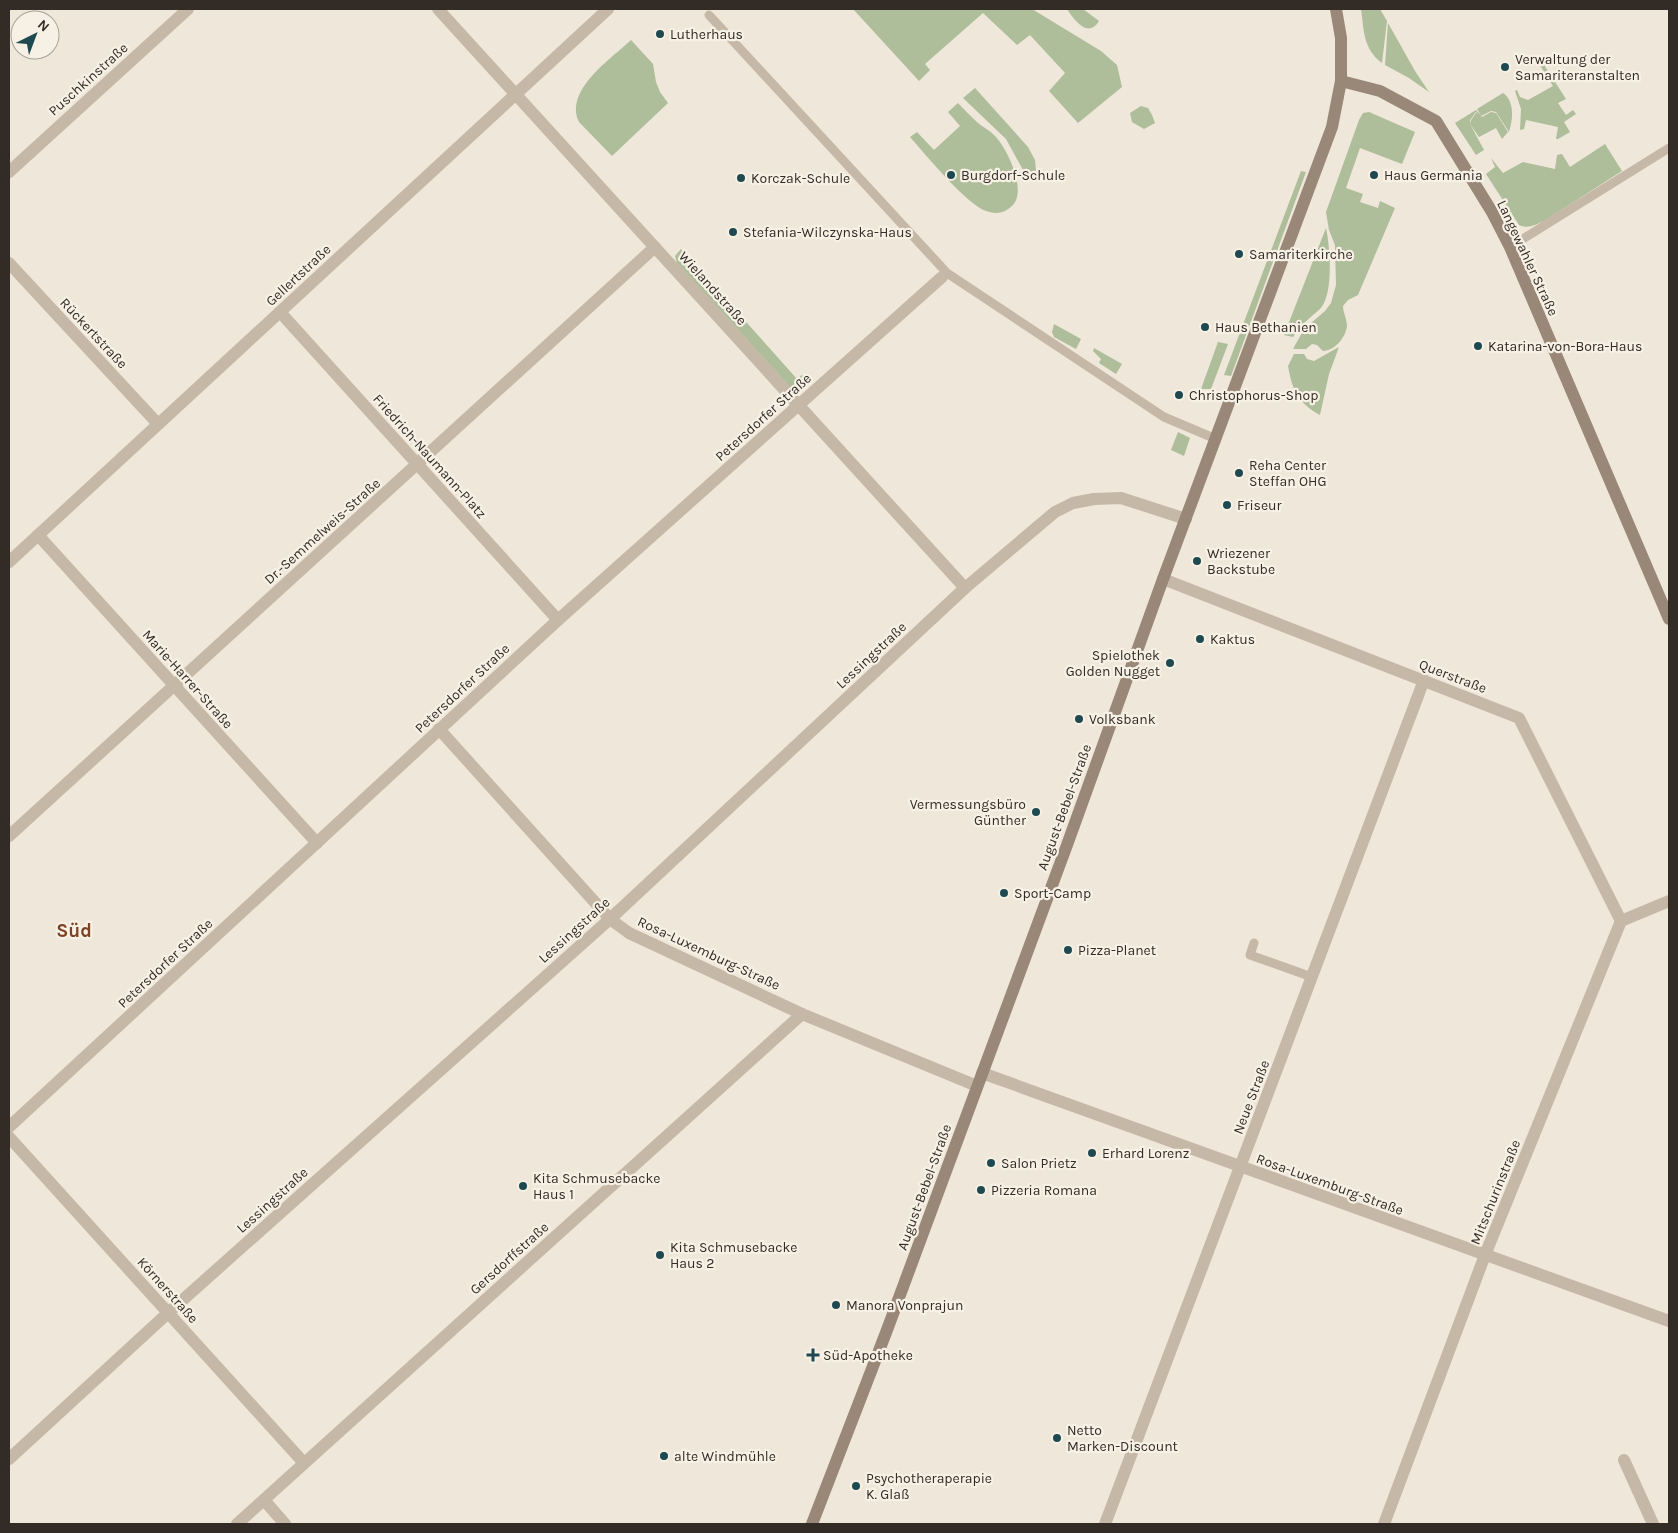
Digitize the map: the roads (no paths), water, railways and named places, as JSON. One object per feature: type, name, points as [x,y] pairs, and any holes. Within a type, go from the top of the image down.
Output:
[{"type":"main road","name":"August-Bebel-Straße","points":[[812,1524],[879,1352],[1163,579],[1332,127],[1341,81],[1340,38],[1336,9]]},
{"type":"main road","name":"Langewahler Straße","points":[[1341,81],[1380,90],[1436,121],[1492,212],[1510,247],[1669,619]]},
{"type":"street","name":"Puschkinstraße","points":[[9,172],[188,9]]},
{"type":"street","name":"Wielandstraße","points":[[438,9],[965,588]]},
{"type":"street","name":"Gellertstraße","points":[[9,562],[608,9]]},
{"type":"street","name":"Dr.-Semmelweis-Straße","points":[[9,836],[655,247]]},
{"type":"street","name":"Rückertstraße","points":[[9,263],[158,424]]},
{"type":"street","name":"Petersdorfer Straße","points":[[9,1127],[558,620],[942,278]]},
{"type":"street","name":"Friedrich-Naumann-Platz","points":[[280,312],[558,620]]},
{"type":"street","name":"Lessingstraße","points":[[9,1459],[168,1313],[610,919],[965,588],[1055,512],[1073,503],[1094,499],[1121,498],[1186,519]]},
{"type":"street","name":"Marie-Harrer-Straße","points":[[38,535],[317,843]]},
{"type":"street","name":"Querstraße","points":[[1163,579],[1519,718],[1621,921]]},
{"type":"street","name":"Neue Straße","points":[[1105,1524],[1424,680]]},
{"type":"street","name":"Rosa-Luxemburg-Straße","points":[[439,730],[610,919],[629,933],[802,1014],[977,1086]]},
{"type":"street","points":[[1621,921],[1669,901]]},
{"type":"street","name":"Mitschurinstraße","points":[[1384,1524],[1485,1255],[1621,921]]},
{"type":"street","name":"Gersdorffstraße","points":[[237,1524],[802,1014]]},
{"type":"street","name":"Rosa-Luxemburg-Straße","points":[[982,1073],[1669,1322]]},
{"type":"street","name":"Körnerstraße","points":[[9,1138],[304,1463]]},
{"type":"street","points":[[1624,1460],[1654,1524]]},
{"type":"street","points":[[264,1500],[285,1524]]},
{"type":"lane","points":[[709,15],[947,273],[1164,418],[1216,439]]},
{"type":"lane","points":[[1510,247],[1669,148]]},
{"type":"lane","points":[[1254,943],[1250,955],[1312,976]]},
{"type":"place","name":"Lutherhaus","points":[[660,34]]},
{"type":"place","name":"Verwaltung der Samariteranstalten","points":[[1505,67]]},
{"type":"place","name":"Burgdorf-Schule","points":[[951,175]]},
{"type":"place","name":"Haus Germania","points":[[1374,175]]},
{"type":"place","name":"Korczak-Schule","points":[[741,178]]},
{"type":"place","name":"Stefania-Wilczynska-Haus","points":[[733,232]]},
{"type":"place","name":"Samariterkirche","points":[[1239,254]]},
{"type":"place","name":"Haus Bethanien","points":[[1205,327]]},
{"type":"place","name":"Katarina-von-Bora-Haus","points":[[1478,346]]},
{"type":"place","name":"Christophorus-Shop","points":[[1179,395]]},
{"type":"place","name":"Reha Center Steffan OHG","points":[[1239,473]]},
{"type":"place","name":"Friseur","points":[[1227,505]]},
{"type":"place","name":"Wriezener Backstube","points":[[1197,561]]},
{"type":"place","name":"Kaktus","points":[[1200,639]]},
{"type":"place","name":"Spielothek Golden Nugget","points":[[1170,663]]},
{"type":"place","name":"Volksbank","points":[[1079,719]]},
{"type":"place","name":"Vermessungsbüro Günther","points":[[1036,812]]},
{"type":"place","name":"Sport-Camp","points":[[1004,893]]},
{"type":"place","name":"Pizza-Planet","points":[[1068,950]]},
{"type":"place","name":"Erhard Lorenz","points":[[1092,1153]]},
{"type":"place","name":"Salon Prietz","points":[[991,1163]]},
{"type":"place","name":"Kita Schmusebacke Haus 1","points":[[523,1186]]},
{"type":"place","name":"Pizzeria Romana","points":[[981,1190]]},
{"type":"place","name":"Kita Schmusebacke Haus 2","points":[[660,1255]]},
{"type":"place","name":"Manora Vonprajun","points":[[836,1305]]},
{"type":"place","name":"Süd-Apotheke","points":[[813,1355]]},
{"type":"place","name":"Netto Marken-Discount","points":[[1057,1438]]},
{"type":"place","name":"alte Windmühle","points":[[664,1456]]},
{"type":"place","name":"Psychotheraperapie K. Glaß","points":[[856,1486]]},
{"type":"district","name":"Süd","points":[[74,930]]}]
